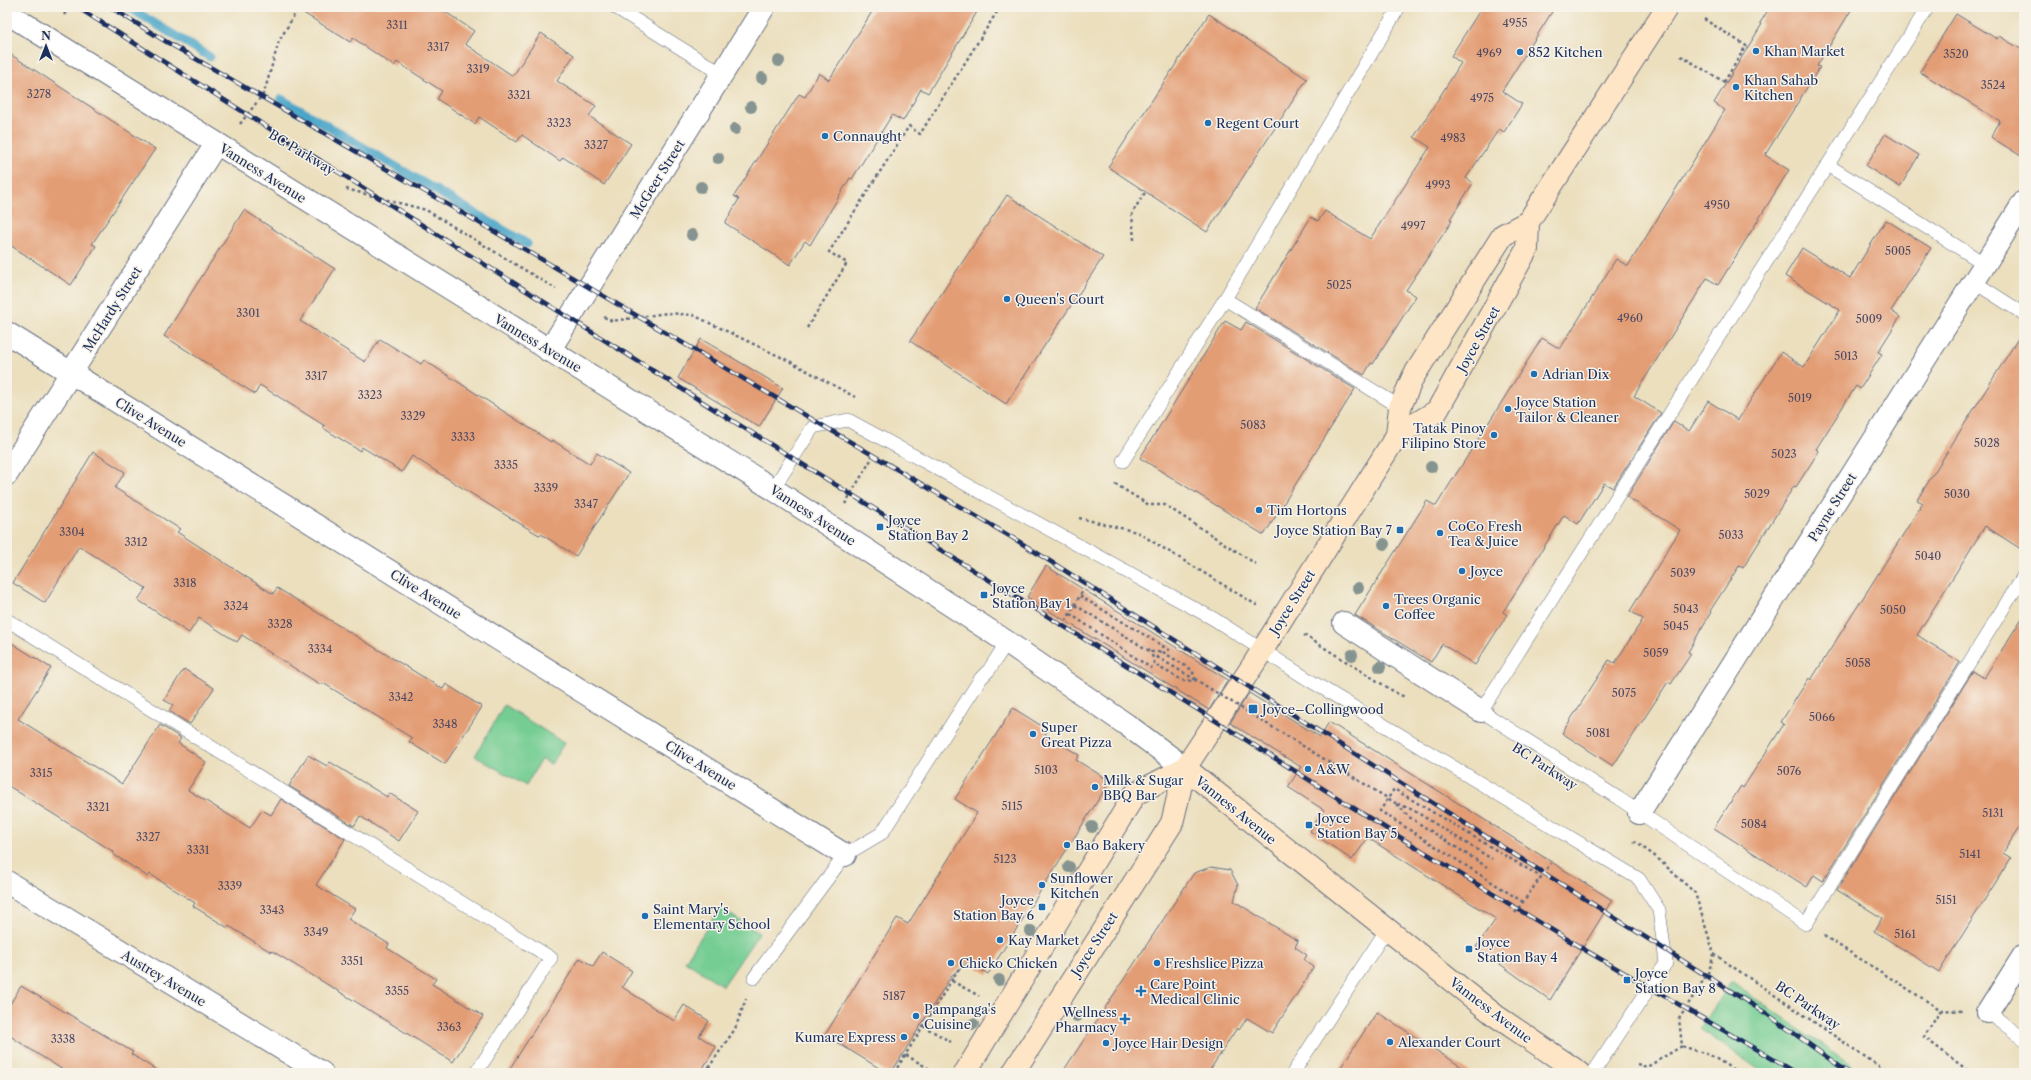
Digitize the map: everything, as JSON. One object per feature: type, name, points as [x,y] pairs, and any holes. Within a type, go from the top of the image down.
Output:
[{"type":"main road","name":"Joyce Street","points":[[1013,1073],[1172,823],[1185,768],[1262,650],[1397,434],[1400,407],[1412,377],[1503,235],[1528,222],[1667,7]]},
{"type":"main road","name":"Joyce Street","points":[[1397,434],[1437,411],[1527,249],[1528,222]]},
{"type":"main road","name":"Joyce Street","points":[[965,1073],[1135,794],[1185,768]]},
{"type":"main road","name":"Vanness Avenue","points":[[1185,768],[1496,1016],[1580,1073]]},
{"type":"street","name":"McGeer Street","points":[[549,351],[764,7]]},
{"type":"street","name":"Vanness Avenue","points":[[7,13],[773,489],[1007,642],[1127,725],[1185,768]]},
{"type":"street","name":"McHardy Street","points":[[7,474],[216,144]]},
{"type":"street","name":"Payne Street","points":[[1639,813],[2024,202]]},
{"type":"street","name":"Clive Avenue","points":[[7,333],[845,855]]},
{"type":"street","points":[[1344,623],[1481,711]]},
{"type":"street","name":"Austrey Avenue","points":[[7,882],[322,1073]]},
{"type":"street","points":[[1988,1012],[2024,955]]},
{"type":"lane","points":[[615,7],[722,74]]},
{"type":"lane","points":[[1123,461],[1225,299],[1400,7]]},
{"type":"lane","points":[[1928,7],[1829,166],[1481,711],[1639,813],[1806,924],[2024,575]]},
{"type":"lane","points":[[1829,166],[1979,273],[2024,314]]},
{"type":"lane","points":[[1225,299],[1400,407]]},
{"type":"lane","points":[[773,489],[813,427],[848,420],[1214,619],[1262,650],[1639,879],[1659,910],[1666,963],[1593,1073]]},
{"type":"lane","points":[[7,620],[551,958],[476,1073]]},
{"type":"lane","points":[[754,978],[845,855],[882,833],[981,678],[989,670],[1007,642]]},
{"type":"lane","points":[[1293,1073],[1387,929]]},
{"type":"lane","points":[[1988,1012],[2024,1039]]},
{"type":"path","points":[[64,15],[69,7]]},
{"type":"path","points":[[245,130],[238,126],[264,93],[279,41],[299,7]]},
{"type":"path","points":[[807,328],[848,263],[829,252],[909,126],[920,134],[1000,7]]},
{"type":"path","points":[[58,11],[70,19]]},
{"type":"path","points":[[1681,56],[1725,83],[1747,47],[1704,19]]},
{"type":"path","name":"BC Parkway","points":[[344,189],[426,210],[554,288]]},
{"type":"path","points":[[1134,240],[1132,213],[1146,191]]},
{"type":"path","points":[[845,504],[874,456]]},
{"type":"path","points":[[1123,461],[1110,481],[1149,505],[1165,505],[1256,564]]},
{"type":"path","points":[[1066,621],[1083,590]]},
{"type":"path","points":[[1080,596],[1171,651]]},
{"type":"path","points":[[1075,605],[1151,652],[1163,652],[1192,670],[1196,680]]},
{"type":"path","points":[[1070,614],[1151,668],[1163,646]]},
{"type":"path","points":[[1317,642],[1398,694],[1412,700]]},
{"type":"path","points":[[1151,652],[1155,665],[1184,681],[1196,680]]},
{"type":"path","points":[[1157,657],[1387,798],[1397,804],[1413,810],[1492,859]]},
{"type":"path","points":[[1523,902],[1380,811],[1394,788],[1541,877]]},
{"type":"path","points":[[1397,804],[1409,817],[1487,867]]},
{"type":"path","points":[[1630,838],[1656,857],[1695,893],[1714,954],[1709,971],[1679,1019],[1682,1046]]},
{"type":"path","points":[[1515,913],[1551,863]]},
{"type":"path","points":[[1806,924],[1941,1010],[1988,1012]]},
{"type":"path","name":"BC Parkway","points":[[1714,954],[1890,1073]]},
{"type":"path","points":[[894,1073],[963,962]]},
{"type":"path","points":[[705,1073],[735,1028],[754,978]]},
{"type":"path","points":[[952,981],[985,1000]]},
{"type":"path","points":[[1941,1010],[1924,1037],[1970,1073]]},
{"type":"path","points":[[924,1026],[956,1045]]},
{"type":"path","points":[[1637,1064],[1647,1067],[1682,1046],[1710,1055],[1739,1073]]},
{"type":"path","points":[[906,1055],[936,1073]]},
{"type":"green space","points":[[504,705],[564,743],[551,764],[541,759],[526,786],[475,756]]},
{"type":"green space","points":[[720,908],[759,933],[723,986],[685,961]]},
{"type":"green space","points":[[1731,982],[1863,1073],[1764,1073],[1700,1029]]},
{"type":"building","points":[[294,7],[438,7],[474,31],[465,44],[513,76],[541,33],[574,55],[557,81],[596,106],[589,116],[631,144],[604,185],[563,157],[560,161],[522,135],[517,142],[479,117],[475,124],[437,99],[442,91],[397,62],[394,66],[353,38],[350,42]]},
{"type":"building","name":"Connaught","points":[[875,7],[980,7],[928,93],[921,89],[903,121],[892,115],[852,179],[850,178],[810,245],[805,241],[790,265],[725,223],[739,199],[734,196],[799,94],[805,97],[819,73],[829,80]]},
{"type":"building","points":[[1482,7],[1555,7],[1502,91],[1522,104],[1504,132],[1499,129],[1466,178],[1473,183],[1450,219],[1452,221],[1406,290],[1416,296],[1373,364],[1371,363],[1364,375],[1255,308],[1311,217],[1318,221],[1325,211],[1370,239],[1430,147],[1414,137],[1461,63],[1451,56]]},
{"type":"building","points":[[1770,7],[1853,7],[1817,66],[1820,67],[1765,155],[1789,170],[1718,285],[1707,278],[1634,396],[1661,413],[1613,488],[1604,483],[1578,524],[1564,515],[1503,612],[1507,615],[1475,665],[1442,644],[1431,662],[1355,615],[1427,501],[1436,506],[1542,338],[1560,349],[1616,259],[1628,266],[1725,110],[1714,103],[1762,24],[1760,23]]},
{"type":"building","name":"Regent Court","points":[[1209,14],[1307,79],[1207,232],[1108,167]]},
{"type":"building","points":[[1956,14],[1997,39],[1999,36],[2024,51],[2024,158],[1991,137],[2000,121],[1920,72]]},
{"type":"building","points":[[7,52],[155,149],[92,244],[96,246],[71,285],[7,243]]},
{"type":"building","points":[[1885,134],[1919,155],[1900,187],[1866,166]]},
{"type":"building","name":"Queen's Court","points":[[1007,195],[1103,257],[1006,404],[910,341]]},
{"type":"building","points":[[244,210],[335,269],[300,321],[365,362],[380,339],[421,364],[424,360],[551,442],[552,440],[590,464],[597,453],[629,473],[576,556],[541,534],[539,535],[499,511],[412,456],[402,472],[362,447],[360,451],[323,428],[325,426],[260,385],[255,394],[164,336]]},
{"type":"building","points":[[1886,220],[1931,248],[1891,311],[1900,317],[1878,352],[1882,354],[1860,389],[1856,386],[1816,449],[1819,451],[1796,487],[1794,486],[1743,568],[1739,566],[1710,611],[1711,612],[1688,652],[1691,654],[1671,684],[1668,682],[1613,766],[1562,733],[1609,660],[1615,663],[1643,619],[1630,611],[1680,530],[1627,497],[1674,421],[1689,431],[1708,401],[1738,420],[1781,352],[1804,367],[1840,310],[1785,276],[1802,248],[1850,278]]},
{"type":"building","points":[[1225,321],[1241,330],[1246,322],[1355,389],[1264,535],[1140,458]]},
{"type":"building","points":[[2024,329],[2024,551],[1985,526],[1917,635],[1960,662],[1823,881],[1814,875],[1807,887],[1714,828],[1741,786],[1743,788],[1784,724],[1781,722],[1809,678],[1811,680],[1923,503],[1917,500]]},
{"type":"building","points":[[701,339],[783,388],[759,427],[678,378]]},
{"type":"building","points":[[93,452],[125,472],[115,488],[180,529],[177,532],[273,594],[277,588],[443,689],[446,684],[482,707],[445,764],[409,742],[412,738],[323,683],[321,685],[242,635],[237,642],[199,618],[189,633],[138,600],[146,588],[79,546],[45,603],[13,583]]},
{"type":"building","points":[[1046,566],[1228,680],[1209,710],[1027,597]]},
{"type":"building","points":[[2024,615],[2024,820],[2003,853],[2011,858],[1939,972],[1874,931],[1882,918],[1837,890],[1973,671],[1984,678]]},
{"type":"building","points":[[7,640],[51,668],[18,719],[122,784],[160,725],[181,738],[178,743],[206,762],[188,790],[250,828],[262,810],[271,815],[281,799],[345,839],[316,885],[355,909],[348,919],[389,944],[387,948],[436,979],[432,984],[483,1016],[453,1062],[272,951],[271,952],[229,926],[228,928],[193,906],[195,903],[150,874],[148,877],[113,854],[114,852],[7,785]]},
{"type":"building","points":[[184,669],[214,688],[190,724],[169,711],[173,705],[164,700]]},
{"type":"building","points":[[1249,693],[1320,737],[1329,722],[1612,900],[1550,1000],[1476,947],[1496,919],[1368,838],[1352,860],[1310,831],[1324,810],[1288,787],[1301,767],[1230,723]]},
{"type":"building","points":[[1013,708],[1048,730],[1045,734],[1079,755],[1076,760],[1110,781],[988,974],[968,962],[952,975],[891,1073],[887,1073],[825,1035],[897,918],[908,924],[977,813],[955,799]]},
{"type":"building","points":[[308,755],[327,766],[330,762],[387,797],[389,793],[418,811],[399,841],[360,816],[354,826],[289,786]]},
{"type":"building","points":[[1211,867],[1230,870],[1238,885],[1234,901],[1298,941],[1295,947],[1307,955],[1304,960],[1314,967],[1272,1033],[1247,1018],[1239,1030],[1237,1028],[1208,1073],[1062,1073],[1194,873]]},
{"type":"building","points":[[602,952],[632,971],[622,987],[674,1021],[684,1005],[709,1021],[699,1036],[716,1047],[700,1073],[507,1073],[580,958],[593,966]]},
{"type":"building","points":[[21,986],[133,1052],[131,1054],[161,1073],[68,1073],[7,1034],[7,1009]]},
{"type":"building","name":"Alexander Court","points":[[1377,1012],[1471,1073],[1337,1073]]},
{"type":"waterway","points":[[128,7],[210,57]]},
{"type":"waterway","points":[[281,99],[527,244]]},
{"type":"railway","points":[[77,7],[720,413],[1197,709],[1398,836],[1585,950],[1797,1073]]},
{"type":"railway","points":[[110,7],[165,41],[497,233],[1018,541],[1767,1014],[1849,1073]]},
{"type":"place","name":"Khan Market","points":[[1756,51]]},
{"type":"place","name":"852 Kitchen","points":[[1520,52]]},
{"type":"place","name":"Khan Sahab Kitchen","points":[[1736,87]]},
{"type":"place","name":"Regent Court","points":[[1208,123]]},
{"type":"place","name":"Connaught","points":[[825,136]]},
{"type":"place","name":"Queen's Court","points":[[1007,299]]},
{"type":"place","name":"Adrian Dix","points":[[1534,374]]},
{"type":"place","name":"Joyce Station Tailor & Cleaner","points":[[1508,409]]},
{"type":"place","name":"Tatak Pinoy Filipino Store","points":[[1494,435]]},
{"type":"place","name":"Tim Hortons","points":[[1259,510]]},
{"type":"place","name":"Joyce Station Bay 2","points":[[880,527]]},
{"type":"place","name":"Joyce Station Bay 7","points":[[1400,530]]},
{"type":"place","name":"CoCo Fresh Tea & Juice","points":[[1440,533]]},
{"type":"place","name":"Joyce","points":[[1462,571]]},
{"type":"place","name":"Joyce Station Bay 1","points":[[984,595]]},
{"type":"place","name":"Trees Organic Coffee","points":[[1386,606]]},
{"type":"place","name":"Joyce–Collingwood","points":[[1253,709]]},
{"type":"place","name":"Super Great Pizza","points":[[1033,734]]},
{"type":"place","name":"A&W","points":[[1308,769]]},
{"type":"place","name":"Milk & Sugar BBQ Bar","points":[[1095,787]]},
{"type":"place","name":"Joyce Station Bay 5","points":[[1309,825]]},
{"type":"place","name":"Bao Bakery","points":[[1067,845]]},
{"type":"place","name":"Sunflower Kitchen","points":[[1042,885]]},
{"type":"place","name":"Joyce Station Bay 6","points":[[1042,907]]},
{"type":"place","name":"Saint Mary's Elementary School","points":[[645,916]]},
{"type":"place","name":"Kay Market","points":[[1000,940]]},
{"type":"place","name":"Joyce Station Bay 4","points":[[1469,949]]},
{"type":"place","name":"Chicko Chicken","points":[[951,963]]},
{"type":"place","name":"Freshslice Pizza","points":[[1157,963]]},
{"type":"place","name":"Joyce Station Bay 8","points":[[1627,980]]},
{"type":"place","name":"Care Point Medical Clinic","points":[[1141,991]]},
{"type":"place","name":"Pampanga's Cuisine","points":[[916,1016]]},
{"type":"place","name":"Wellness Pharmacy","points":[[1125,1019]]},
{"type":"place","name":"Kumare Express","points":[[904,1037]]},
{"type":"place","name":"Alexander Court","points":[[1390,1042]]},
{"type":"place","name":"Joyce Hair Design","points":[[1106,1043]]}]
